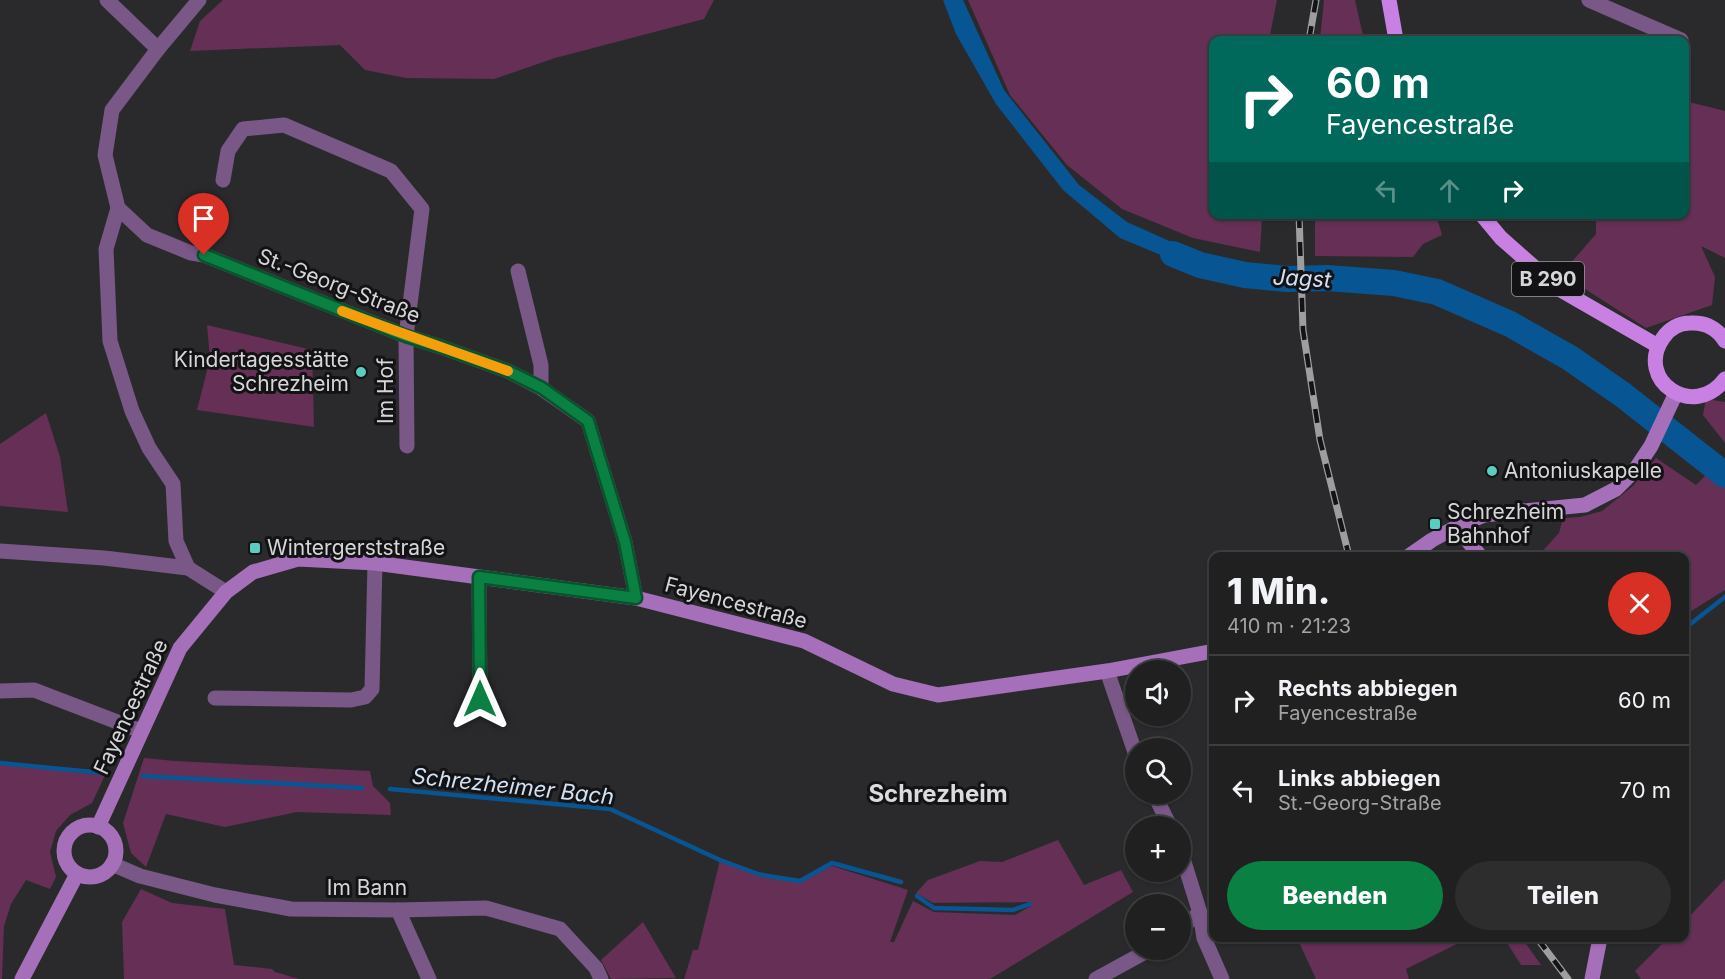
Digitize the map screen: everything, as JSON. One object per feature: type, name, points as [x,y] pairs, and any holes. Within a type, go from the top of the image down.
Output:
[{"type":"main road","points":[[1389,0],[1395,36]]},
{"type":"main road","name":"B 290","points":[[1485,219],[1501,238],[1559,289],[1658,346]]},
{"type":"main road","points":[[1725,341],[1721,334],[1711,327],[1699,322],[1686,323],[1674,327],[1664,335],[1655,357],[1660,378],[1667,387],[1686,397],[1708,394],[1725,380]]},
{"type":"street","points":[[107,0],[158,49]]},
{"type":"street","points":[[188,568],[176,542],[173,484],[149,448],[132,411],[110,341],[106,249],[117,208],[105,155],[112,110],[199,0]]},
{"type":"street","points":[[1589,0],[1671,36]]},
{"type":"street","name":"Im Hof","points":[[223,180],[228,151],[243,129],[284,125],[391,171],[423,209],[406,336],[407,446]]},
{"type":"street","name":"St.-Georg-Straße","points":[[117,208],[147,235],[191,253],[204,255],[406,336],[508,371],[542,388],[588,421],[625,542],[636,598]]},
{"type":"street","points":[[518,271],[541,365],[542,388]]},
{"type":"street","points":[[1415,552],[1460,525],[1484,516],[1585,505],[1616,489],[1635,470],[1651,446],[1676,393]]},
{"type":"street","points":[[1460,525],[1477,552]]},
{"type":"street","points":[[0,551],[104,558],[188,568],[226,592]]},
{"type":"street","name":"Fayencestraße","points":[[98,827],[180,648],[226,592],[253,572],[298,559],[375,563],[636,598],[804,641],[893,684],[938,695],[1107,671],[1209,652]]},
{"type":"street","points":[[214,698],[351,700],[365,697],[372,689],[375,563]]},
{"type":"street","points":[[479,577],[480,699]]},
{"type":"street","points":[[1107,671],[1130,738]]},
{"type":"street","points":[[0,691],[34,690],[141,731]]},
{"type":"street","points":[[90,825],[98,827],[110,835],[114,842],[115,857],[112,864],[100,875],[84,877],[70,868],[64,853],[65,845],[74,831],[81,827],[90,825]]},
{"type":"street","name":"Im Bann","points":[[112,864],[140,876],[215,896],[291,909],[486,908],[560,929],[596,968],[601,979]]},
{"type":"street","points":[[22,979],[77,874]]},
{"type":"street","points":[[1190,882],[1200,913],[1204,938],[1222,979]]},
{"type":"street","points":[[398,910],[429,979]]},
{"type":"street","points":[[1191,920],[1200,913]]},
{"type":"street","points":[[1592,979],[1599,942]]},
{"type":"street","points":[[1096,979],[1131,960]]},
{"type":"shaded area","points":[[223,0],[714,0],[704,19],[555,58],[494,79],[406,78],[365,70],[340,45],[190,51],[200,21]]},
{"type":"shaded area","points":[[968,0],[1277,0],[1270,36],[1209,36],[1209,219],[1262,219],[1260,252],[1193,238],[1122,209],[1067,165],[1010,95]]},
{"type":"shaded area","points":[[1324,0],[1355,0],[1363,36],[1320,36]]},
{"type":"shaded area","points":[[1689,102],[1725,111],[1725,258],[1701,246],[1715,277],[1712,305],[1646,328],[1571,280],[1563,272],[1596,234],[1596,219],[1689,219]]},
{"type":"shaded area","points":[[1315,219],[1437,219],[1442,235],[1423,244],[1413,257],[1315,256]]},
{"type":"shaded area","points":[[207,325],[312,350],[314,427],[197,410],[210,359]]},
{"type":"shaded area","points":[[1706,399],[1725,402],[1725,443],[1703,415]]},
{"type":"shaded area","points":[[46,413],[60,457],[68,512],[0,506],[0,444]]},
{"type":"shaded area","points":[[1656,458],[1696,485],[1708,473],[1725,488],[1725,590],[1689,612],[1689,552],[1542,552],[1559,533],[1563,518],[1580,517],[1602,511],[1633,486]]},
{"type":"shaded area","points":[[144,758],[370,771],[373,786],[390,803],[391,815],[297,812],[225,827],[166,814],[146,867],[131,853],[123,823]]},
{"type":"shaded area","points":[[0,762],[107,771],[92,803],[70,815],[56,831],[50,852],[56,877],[50,889],[26,880],[11,904],[4,926],[2,979],[0,979]]},
{"type":"shaded area","points":[[1058,840],[1084,885],[1121,870],[1125,882],[1128,882],[1133,892],[1125,894],[1125,897],[990,979],[684,979],[693,950],[698,950],[720,860],[758,874],[800,881],[832,866],[908,890],[890,942],[894,942],[913,901],[934,912],[1015,915],[1031,906],[1030,902],[933,903],[916,893],[928,880],[980,861],[1002,862]]},
{"type":"shaded area","points":[[1725,879],[1725,979],[1641,979],[1635,971],[1664,942],[1689,942],[1689,917]]},
{"type":"shaded area","points":[[141,889],[172,903],[225,909],[234,965],[272,969],[299,979],[124,979],[122,922]]},
{"type":"shaded area","points":[[643,922],[676,978],[611,979],[601,960]]},
{"type":"shaded area","points":[[1299,942],[1461,942],[1406,969],[1409,979],[1316,979]]},
{"type":"shaded area","points":[[1507,942],[1525,942],[1541,965],[1521,965]]},
{"type":"water","points":[[943,0],[963,0],[1004,90],[1079,185],[1127,222],[1203,256],[1206,274],[1120,238],[1063,190],[996,104],[956,34]]},
{"type":"waterway","name":"Jagst","points":[[1173,254],[1200,265],[1245,275],[1394,283],[1437,292],[1510,324],[1570,358],[1623,395],[1725,475]]},
{"type":"waterway","name":"Schrezheimer Bach","points":[[1689,625],[1725,597]]},
{"type":"waterway","name":"Schrezheimer Bach","points":[[0,763],[102,773]]},
{"type":"waterway","name":"Schrezheimer Bach","points":[[143,776],[362,788]]},
{"type":"waterway","name":"Schrezheimer Bach","points":[[390,789],[610,809],[720,860],[758,874],[800,881],[832,863],[901,882]]},
{"type":"waterway","name":"Schrezheimer Bach","points":[[917,896],[934,908],[1013,910],[1030,904]]},
{"type":"railway","points":[[1310,36],[1316,0]]},
{"type":"railway","points":[[1299,219],[1303,330],[1320,440],[1348,552]]},
{"type":"railway","points":[[1540,942],[1568,979]]},
{"type":"slow traffic","points":[[342,311],[508,371]]},
{"type":"place","name":"Kindertagesstätte Schrezheim","points":[[361,372]]},
{"type":"place","name":"Antoniuskapelle","points":[[1492,471]]},
{"type":"place","name":"Schrezheim Bahnhof","points":[[1435,524]]},
{"type":"place","name":"Wintergerststraße","points":[[255,548]]},
{"type":"district","name":"Schrezheim","points":[[938,794]]},
{"type":"route","points":[[204,255],[340,311],[508,371],[542,388],[588,421],[625,542],[636,598],[479,577],[480,699]]}]
